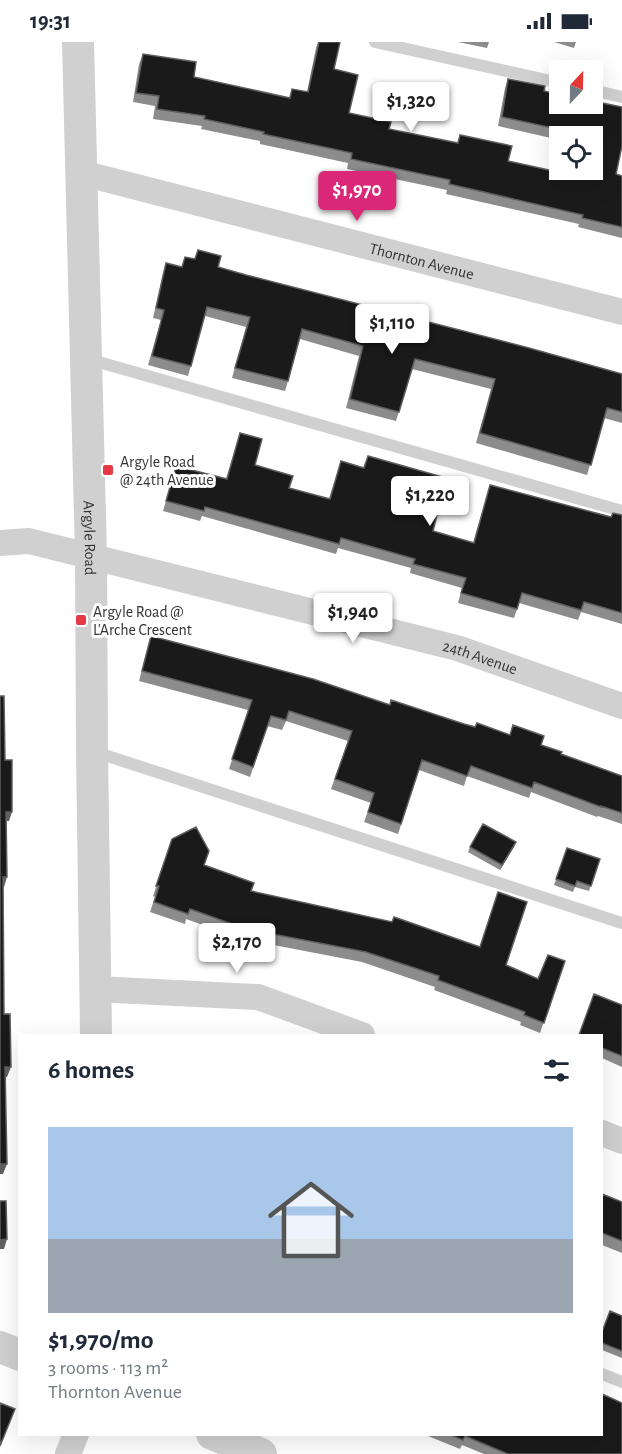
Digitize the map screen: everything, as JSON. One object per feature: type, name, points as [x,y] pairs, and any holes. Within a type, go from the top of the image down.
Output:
[{"type":"street","name":"Argyle Road","points":[[78,42],[91,556],[96,1034]]},
{"type":"street","name":"Thornton Avenue","points":[[82,173],[622,312]]},
{"type":"street","name":"24th Avenue","points":[[0,543],[29,542],[91,556],[457,648],[622,706]]},
{"type":"street","points":[[96,989],[258,997],[359,1034]]},
{"type":"street","points":[[603,1133],[622,1142]]},
{"type":"street","points":[[0,1347],[18,1354]]},
{"type":"street","points":[[68,1454],[74,1436]]},
{"type":"street","points":[[217,1436],[261,1454]]},
{"type":"lane","points":[[375,42],[549,81]]},
{"type":"lane","points":[[603,93],[622,97]]},
{"type":"lane","points":[[87,358],[622,511]]},
{"type":"lane","points":[[92,750],[622,923]]},
{"type":"lane","points":[[603,1374],[622,1382]]},
{"type":"building","points":[[319,42],[340,42],[334,69],[358,75],[349,113],[391,122],[389,129],[458,143],[460,135],[512,146],[508,161],[549,170],[549,180],[603,180],[603,126],[549,127],[502,117],[508,79],[545,86],[544,91],[549,92],[549,114],[603,114],[603,103],[622,107],[622,146],[616,174],[622,176],[622,227],[582,218],[583,215],[449,184],[450,180],[351,159],[352,153],[263,134],[264,132],[204,119],[205,116],[157,109],[159,96],[136,93],[143,54],[196,62],[194,77],[290,98],[292,89],[308,92]]},
{"type":"building","points":[[198,250],[221,256],[218,267],[622,374],[622,412],[607,408],[591,465],[480,433],[495,379],[415,359],[399,412],[350,399],[363,346],[302,329],[288,381],[235,368],[250,317],[207,307],[191,366],[152,356],[164,310],[156,308],[166,263],[182,267],[185,257],[195,259]]},
{"type":"building","points":[[240,433],[262,439],[255,465],[293,476],[289,488],[330,499],[341,461],[364,468],[368,456],[446,478],[433,531],[474,543],[490,485],[611,517],[613,513],[622,515],[622,613],[584,602],[581,610],[522,593],[517,609],[461,593],[466,578],[413,564],[415,559],[341,538],[339,544],[205,507],[204,511],[166,501],[176,466],[227,479]]},
{"type":"building","points":[[151,636],[313,679],[390,705],[391,700],[475,727],[477,723],[510,735],[513,725],[544,736],[541,745],[622,776],[622,813],[534,782],[532,788],[471,766],[467,776],[422,760],[401,824],[368,812],[374,793],[335,779],[352,731],[289,711],[286,720],[271,716],[253,767],[232,759],[252,700],[142,671]]},
{"type":"building","points":[[0,696],[4,696],[5,760],[12,760],[12,812],[6,812],[7,877],[3,877],[4,1014],[10,1014],[11,1067],[5,1067],[7,1164],[0,1164]]},
{"type":"building","points":[[483,824],[516,842],[502,865],[470,847]]},
{"type":"building","points":[[196,827],[209,851],[204,865],[254,883],[251,891],[392,922],[394,917],[480,947],[498,892],[527,902],[506,965],[538,979],[548,955],[565,961],[544,1023],[524,1015],[525,1012],[438,980],[439,976],[366,952],[246,929],[190,909],[188,914],[154,902],[159,886],[156,886],[172,839]]},
{"type":"building","points":[[567,848],[600,859],[591,886],[577,881],[575,886],[556,879]]},
{"type":"building","points":[[594,994],[622,1005],[622,1056],[603,1048],[603,1034],[579,1034]]},
{"type":"building","points":[[603,1194],[622,1202],[622,1241],[603,1233]]},
{"type":"building","points":[[0,1201],[6,1201],[7,1239],[0,1240]]},
{"type":"building","points":[[610,1311],[622,1316],[622,1351],[603,1343],[603,1329]]},
{"type":"building","points":[[603,1394],[622,1403],[622,1454],[508,1454],[465,1436],[603,1436]]},
{"type":"building","points":[[0,1403],[15,1409],[0,1446]]},
{"type":"building","points":[[453,1436],[465,1436],[463,1440]]},
{"type":"place","name":"Argyle Road @ 24th Avenue","points":[[108,470]]},
{"type":"place","name":"Argyle Road @ L'Arche Crescent","points":[[81,620]]}]
